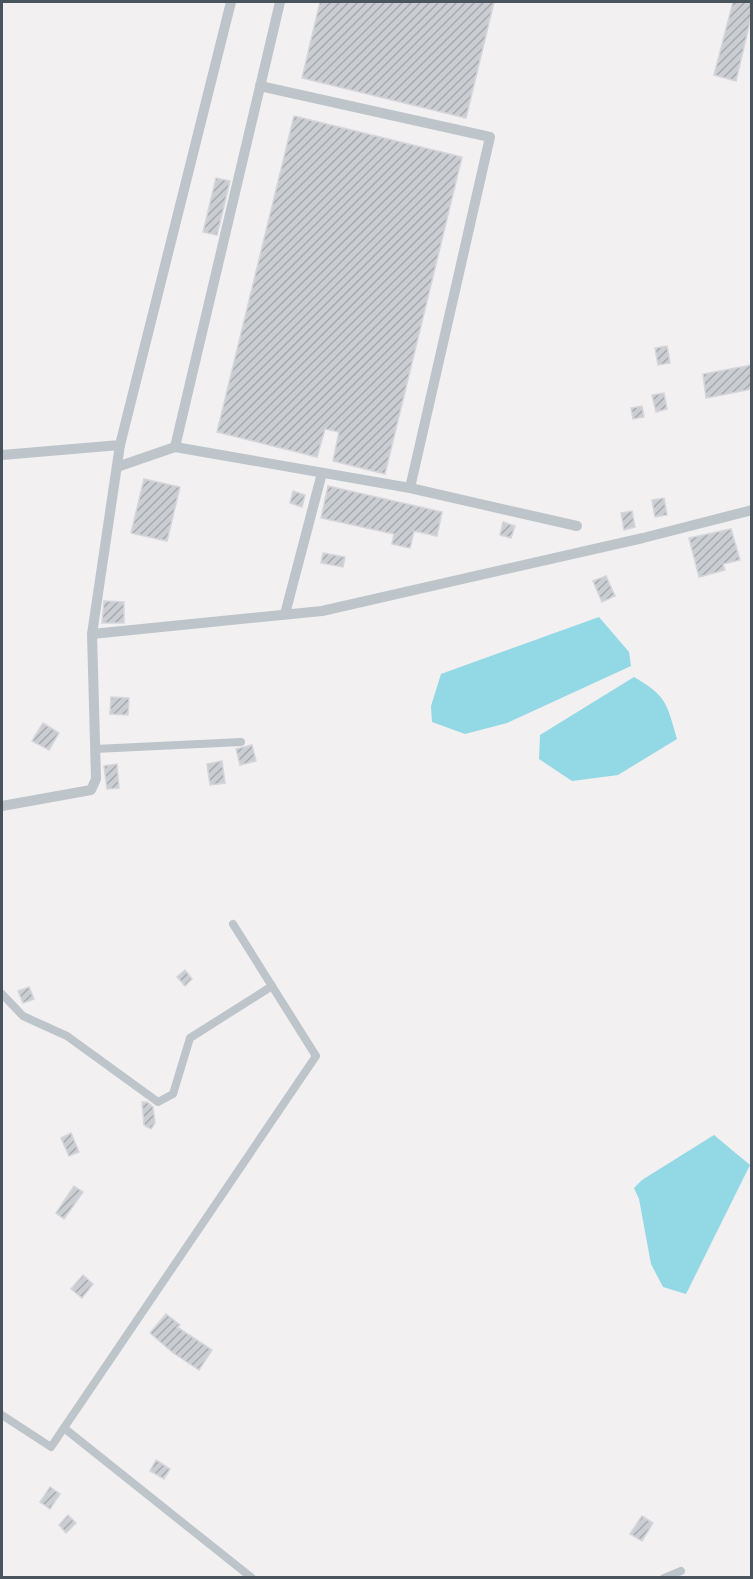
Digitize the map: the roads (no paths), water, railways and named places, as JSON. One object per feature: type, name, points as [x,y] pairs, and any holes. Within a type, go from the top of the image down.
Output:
[{"type":"street","points":[[2,806],[91,790],[96,779],[92,634],[120,445],[231,2]]},
{"type":"street","points":[[174,447],[280,2]]},
{"type":"street","points":[[260,86],[490,136],[410,488]]},
{"type":"street","points":[[2,455],[120,445]]},
{"type":"street","points":[[117,467],[174,447],[410,488],[577,526]]},
{"type":"street","points":[[285,614],[322,472]]},
{"type":"street","points":[[92,634],[322,611],[752,510]]},
{"type":"street","points":[[95,749],[241,742]]},
{"type":"street","points":[[2,1415],[51,1447],[316,1056],[233,924]]},
{"type":"street","points":[[2,994],[22,1016],[67,1036],[158,1102],[173,1094],[190,1038],[272,986]]},
{"type":"street","points":[[64,1428],[252,1578]]},
{"type":"street","points":[[664,1578],[681,1571]]},
{"type":"water","points":[[599,617],[629,652],[631,666],[507,723],[465,734],[432,722],[431,706],[441,674]]},
{"type":"water","points":[[634,677],[653,690],[664,702],[677,739],[618,775],[572,781],[539,759],[540,735]]},
{"type":"water","points":[[714,1135],[750,1165],[686,1294],[663,1287],[651,1264],[639,1199],[634,1188],[642,1180]]}]
